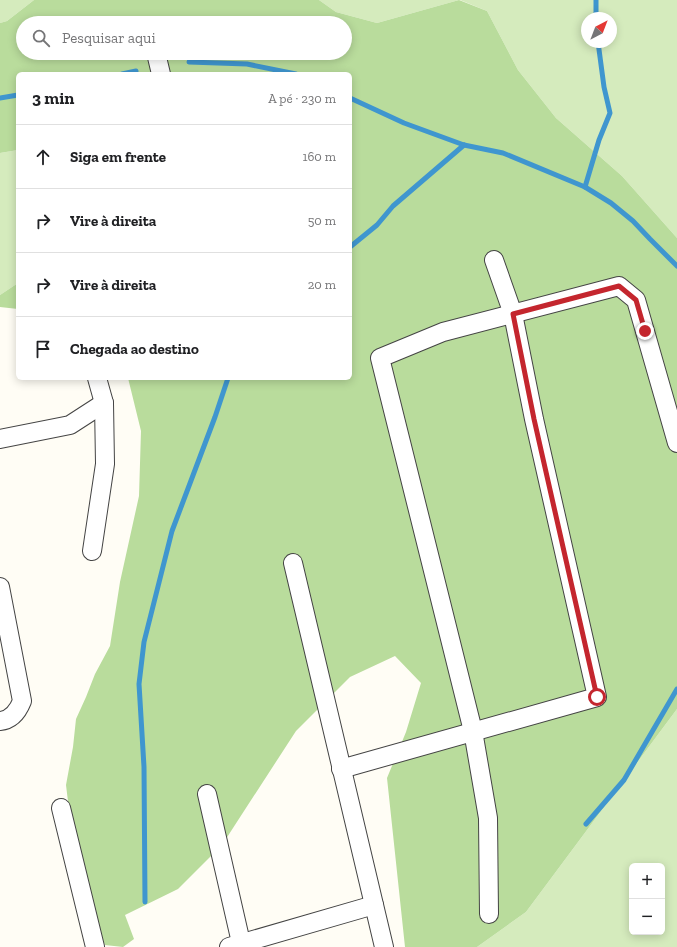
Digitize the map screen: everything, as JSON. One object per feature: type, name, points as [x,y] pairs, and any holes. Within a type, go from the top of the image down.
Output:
[{"type":"street","points":[[158,60],[161,72]]},
{"type":"street","points":[[341,768],[597,697],[534,419],[513,314],[494,260]]},
{"type":"street","points":[[489,914],[488,818],[473,731],[380,358],[443,332],[619,286],[636,300],[677,444]]},
{"type":"street","points":[[92,551],[105,464],[104,403],[98,380]]},
{"type":"street","points":[[0,439],[70,424],[104,403]]},
{"type":"street","points":[[293,563],[384,947]]},
{"type":"street","points":[[0,587],[22,701],[18,710],[6,720],[0,721]]},
{"type":"street","points":[[207,794],[238,946],[374,905]]},
{"type":"street","points":[[61,808],[95,947]]},
{"type":"green space","points":[[0,0],[34,0],[7,21],[0,23]]},
{"type":"green space","points":[[34,0],[319,0],[336,12],[351,16],[16,16],[16,60],[352,60],[352,16],[377,23],[459,0],[487,11],[518,70],[556,118],[622,176],[677,238],[677,709],[526,912],[477,947],[405,947],[387,778],[406,732],[421,683],[395,656],[350,677],[296,731],[222,845],[178,889],[125,915],[134,939],[123,947],[105,945],[76,867],[66,785],[73,747],[76,719],[95,674],[110,646],[120,582],[139,496],[141,431],[128,380],[352,380],[352,72],[16,72],[16,150],[0,153],[0,23],[7,21]]},
{"type":"green space","points":[[319,0],[459,0],[377,23],[336,12]]},
{"type":"green space","points":[[460,0],[677,0],[677,238],[622,176],[556,118],[518,70],[487,11]]},
{"type":"green space","points":[[16,150],[16,284],[0,295],[0,153]]},
{"type":"green space","points":[[16,284],[16,309],[0,307],[0,295]]},
{"type":"green space","points":[[677,709],[677,947],[477,947],[526,912]]},
{"type":"waterway","points":[[596,0],[596,12]]},
{"type":"waterway","points":[[585,187],[599,140],[610,113],[604,87],[599,48]]},
{"type":"waterway","points":[[189,62],[247,64],[286,72]]},
{"type":"waterway","points":[[131,72],[136,71]]},
{"type":"waterway","points":[[0,98],[16,95]]},
{"type":"waterway","points":[[352,99],[404,123],[464,145],[503,153],[585,187],[611,203],[633,221],[677,266]]},
{"type":"waterway","points":[[352,245],[377,225],[393,206],[464,145]]},
{"type":"waterway","points":[[145,902],[144,767],[139,684],[144,642],[172,531],[227,380]]},
{"type":"waterway","points":[[586,824],[624,780],[677,689]]},
{"type":"route","points":[[597,697],[534,419],[513,314],[619,286],[636,300],[645,331]]}]
